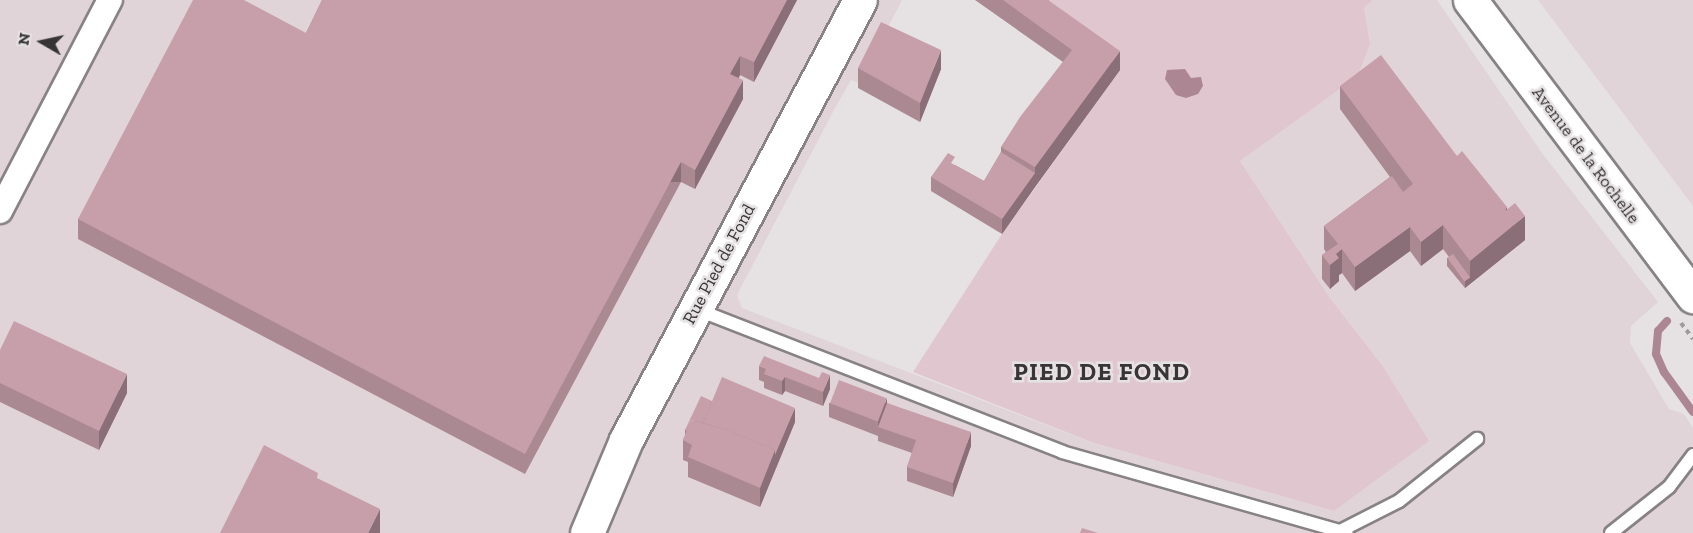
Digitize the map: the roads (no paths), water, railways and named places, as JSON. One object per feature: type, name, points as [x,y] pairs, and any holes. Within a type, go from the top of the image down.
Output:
[{"type":"main road","name":"Rue Pied de Fond","points":[[587,533],[626,440],[860,0]]},
{"type":"main road","name":"Avenue de la Rochelle","points":[[1474,4],[1693,296]]},
{"type":"street","points":[[0,211],[110,0]]},
{"type":"lane","points":[[695,309],[1062,452],[1344,532],[1399,501],[1477,439]]},
{"type":"lane","points":[[1611,533],[1669,487],[1693,455]]},
{"type":"waterway","points":[[1667,321],[1658,331],[1656,354],[1664,372],[1693,412]]},
{"type":"district","name":"PIED DE FOND","points":[[1102,372]]}]
